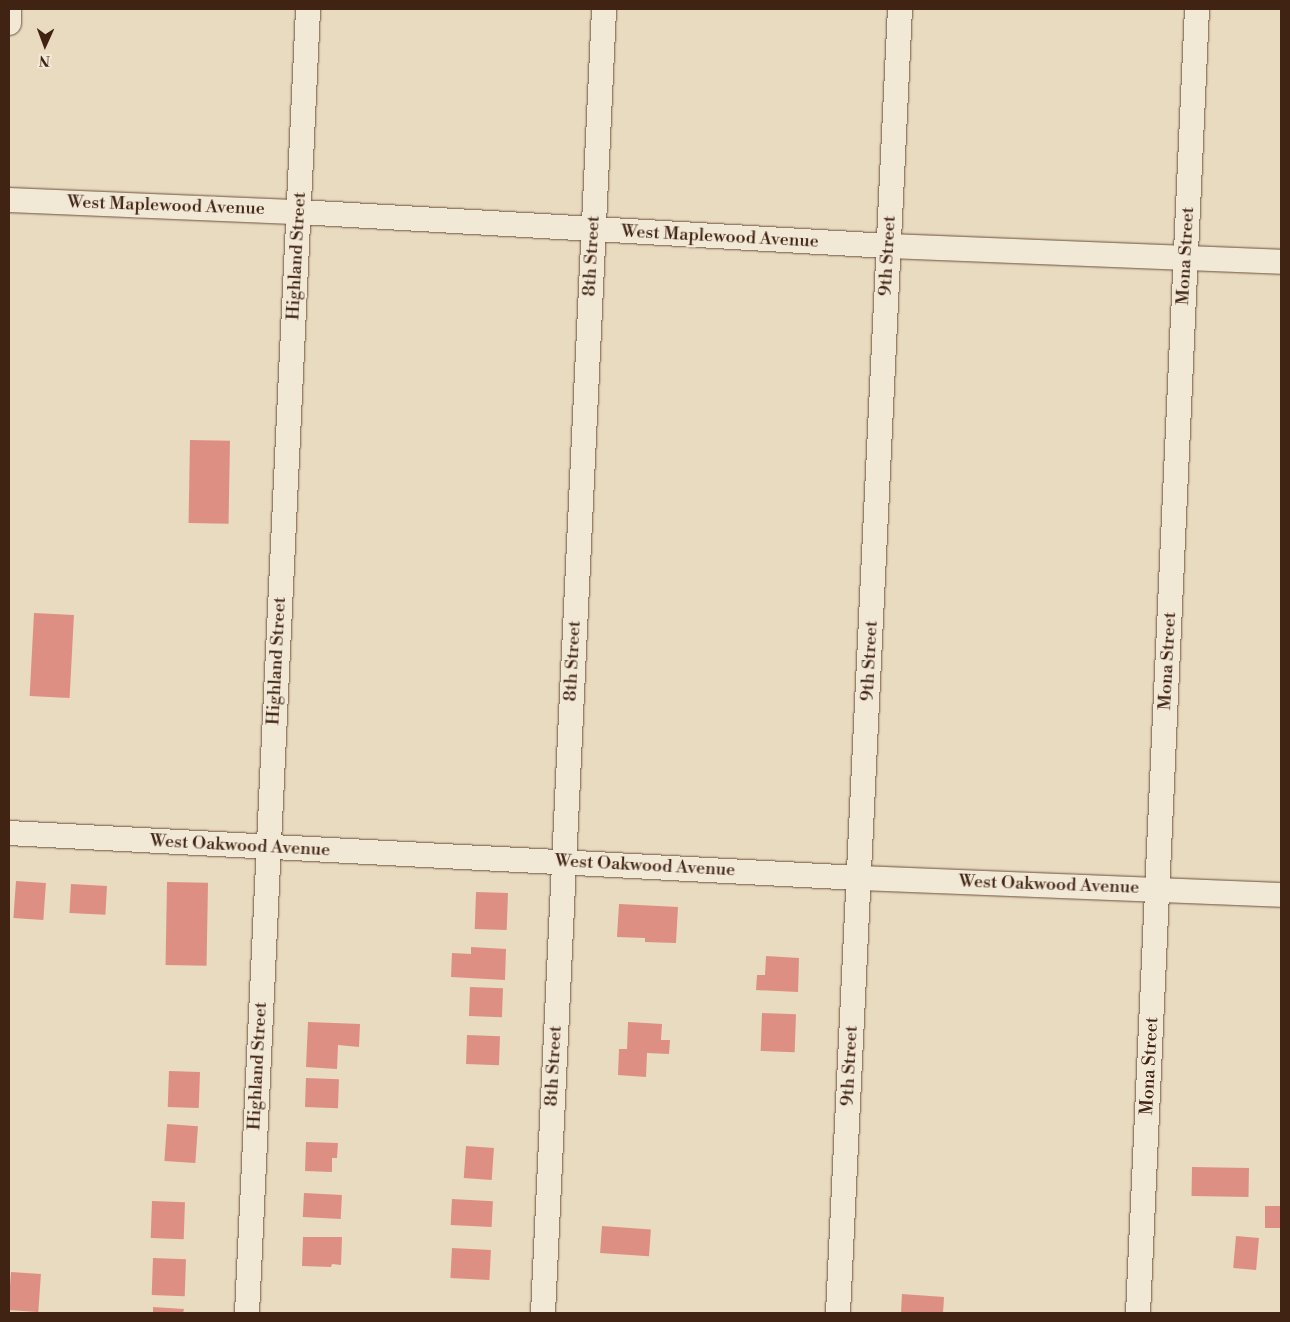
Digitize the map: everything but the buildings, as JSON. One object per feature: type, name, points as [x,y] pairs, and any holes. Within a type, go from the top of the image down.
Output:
[{"type":"street","points":[[9,9],[9,23]]},
{"type":"street","name":"Highland Street","points":[[247,1313],[308,9]]},
{"type":"street","name":"8th Street","points":[[542,1313],[604,9]]},
{"type":"street","name":"9th Street","points":[[838,1313],[900,9]]},
{"type":"street","name":"Mona Street","points":[[1138,1313],[1197,9]]},
{"type":"street","name":"West Maplewood Avenue","points":[[9,200],[299,212],[889,246],[1281,262]]},
{"type":"street","name":"West Oakwood Avenue","points":[[9,833],[860,878],[1281,894]]}]
